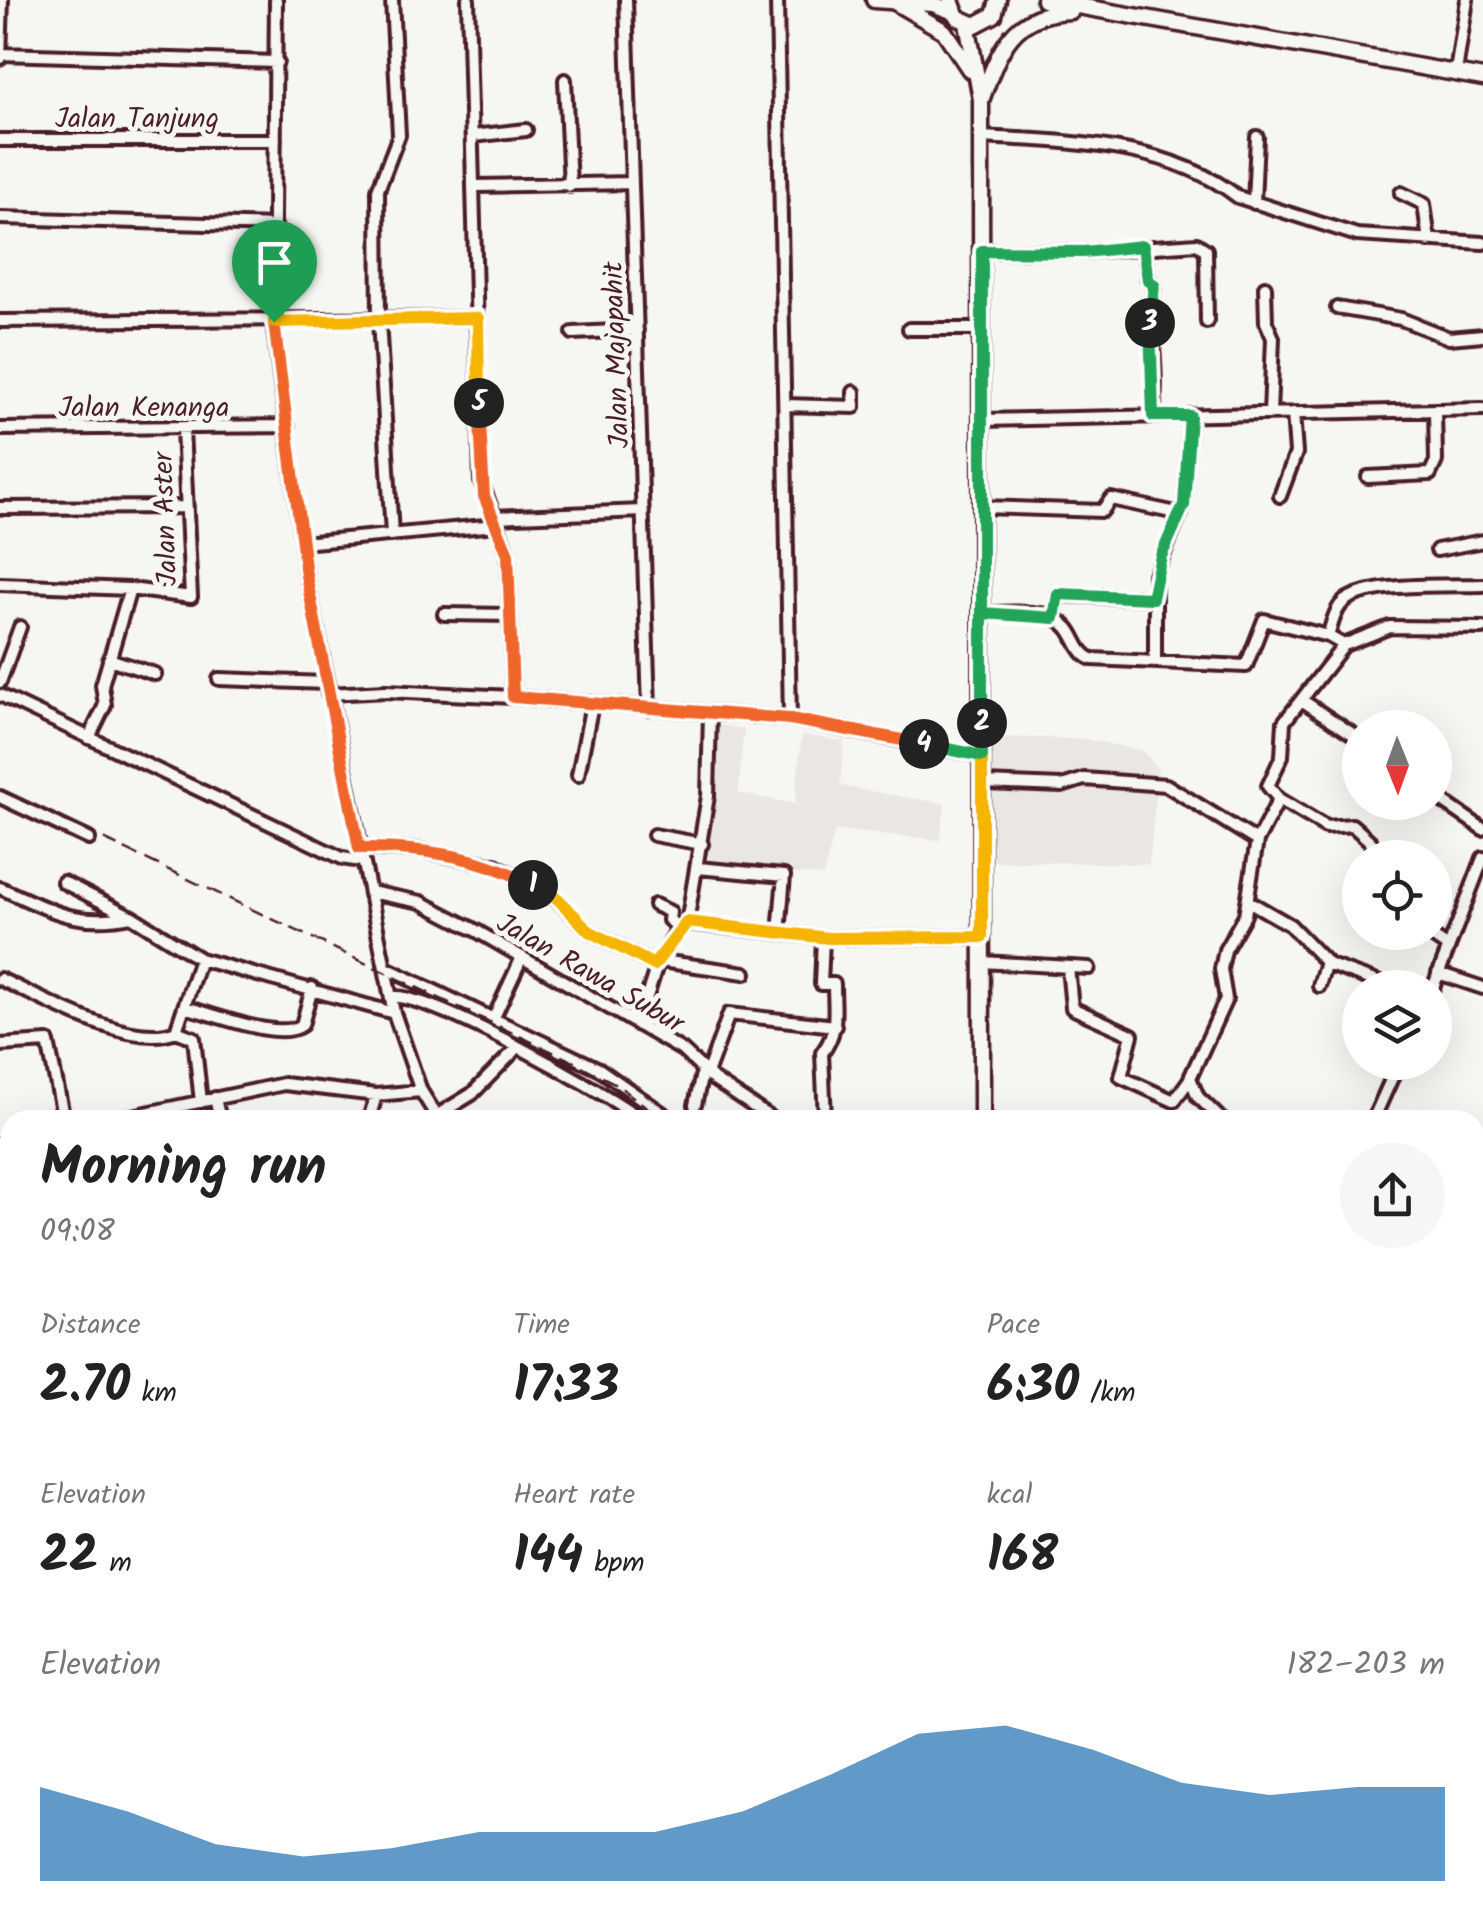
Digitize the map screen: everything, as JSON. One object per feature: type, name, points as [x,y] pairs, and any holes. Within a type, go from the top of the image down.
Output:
[{"type":"main road","points":[[874,0],[953,6],[968,24],[980,94],[982,1110]]},
{"type":"main road","points":[[891,0],[944,31],[980,94]]},
{"type":"main road","points":[[968,24],[989,20],[998,0]]},
{"type":"main road","points":[[1044,0],[1483,78]]},
{"type":"main road","points":[[980,94],[1000,50],[1019,25],[1061,11],[1099,10]]},
{"type":"street","points":[[2,0],[0,56],[277,62]]},
{"type":"street","points":[[276,0],[274,322],[302,543],[327,688],[394,1013],[421,1091],[433,1110]]},
{"type":"street","points":[[392,0],[399,135],[378,190],[379,320],[392,535]]},
{"type":"street","points":[[468,0],[481,482],[508,554],[513,697]]},
{"type":"street","name":"Jalan Majapahit","points":[[626,0],[649,709]]},
{"type":"street","points":[[778,0],[790,719]]},
{"type":"street","points":[[1456,72],[1468,0]]},
{"type":"street","points":[[566,80],[570,186]]},
{"type":"street","points":[[473,136],[526,130]]},
{"type":"street","points":[[981,136],[1106,146],[1186,168],[1254,203],[1341,232],[1483,243]]},
{"type":"street","points":[[1254,203],[1257,138]]},
{"type":"street","name":"Jalan Tanjung","points":[[0,140],[275,140]]},
{"type":"street","points":[[476,186],[632,183]]},
{"type":"street","points":[[1401,192],[1424,204],[1429,240]]},
{"type":"street","points":[[0,218],[275,226]]},
{"type":"street","points":[[1143,246],[1148,280],[1154,285],[1150,314],[1153,416]]},
{"type":"street","points":[[982,251],[1083,252],[1203,246],[1206,322]]},
{"type":"street","points":[[1266,287],[1266,322],[1273,338],[1270,414]]},
{"type":"street","points":[[1337,308],[1401,318],[1449,338],[1483,335]]},
{"type":"street","points":[[0,322],[478,318]]},
{"type":"street","points":[[909,329],[982,330]]},
{"type":"street","points":[[573,332],[637,330]]},
{"type":"street","points":[[784,405],[854,407],[854,392]]},
{"type":"street","points":[[982,420],[1483,408]]},
{"type":"street","points":[[1368,476],[1430,474],[1436,461],[1436,410]]},
{"type":"street","points":[[1280,496],[1296,452],[1294,413]]},
{"type":"street","points":[[1152,598],[1161,556],[1181,514],[1190,416]]},
{"type":"street","name":"Jalan Kenanga","points":[[0,430],[288,426]]},
{"type":"street","name":"Jalan Aster","points":[[0,584],[130,589],[193,596],[184,429]]},
{"type":"street","points":[[982,507],[1102,512],[1111,500],[1181,514]]},
{"type":"street","points":[[0,508],[187,506]]},
{"type":"street","points":[[302,543],[495,521],[643,511]]},
{"type":"street","points":[[1437,550],[1483,541]]},
{"type":"street","points":[[1328,636],[1340,605],[1354,596],[1483,586]]},
{"type":"street","points":[[90,738],[105,704],[101,692],[130,589]]},
{"type":"street","points":[[1054,618],[1058,594],[1158,600],[1155,662]]},
{"type":"street","points":[[982,613],[1054,618],[1068,629],[1087,658],[1246,666],[1264,620],[1328,636],[1344,645]]},
{"type":"street","points":[[444,614],[510,614]]},
{"type":"street","points":[[0,682],[20,627]]},
{"type":"street","points":[[1369,840],[1352,825],[1326,827],[1279,800],[1268,786],[1282,756],[1280,729],[1344,645],[1390,627],[1483,628]]},
{"type":"street","points":[[109,659],[155,674]]},
{"type":"street","points":[[219,680],[513,697],[790,719],[982,756]]},
{"type":"street","name":"Jalan Rawa Subur","points":[[0,695],[342,858],[418,850],[494,865],[558,899],[589,931],[659,963],[744,973]]},
{"type":"street","points":[[1303,701],[1342,727]]},
{"type":"street","points":[[578,775],[592,704]]},
{"type":"street","points":[[638,1025],[659,963],[684,925],[698,868],[710,713]]},
{"type":"street","points":[[984,783],[1062,786],[1084,779],[1166,785],[1257,841]]},
{"type":"street","points":[[0,797],[89,839]]},
{"type":"street","points":[[1068,966],[1072,1008],[1132,1035],[1122,1077],[1174,1100],[1190,1078],[1226,999],[1222,962],[1248,901],[1257,841],[1279,800]]},
{"type":"street","points":[[1452,808],[1483,829]]},
{"type":"street","points":[[654,835],[702,844]]},
{"type":"street","points":[[1452,937],[1483,858]]},
{"type":"street","points":[[698,868],[784,876],[779,933]]},
{"type":"street","points":[[63,882],[131,916],[200,958],[394,1013]]},
{"type":"street","points":[[0,888],[76,920],[91,922],[131,916]]},
{"type":"street","name":"Jalan Rawa Subur","points":[[370,892],[421,902],[522,958],[682,1050],[760,1110]]},
{"type":"street","points":[[1248,901],[1290,926],[1327,964],[1344,970]]},
{"type":"street","points":[[655,905],[670,912],[669,920],[684,925],[823,938],[982,937]]},
{"type":"street","points":[[823,938],[821,984],[834,984],[835,1026],[834,1038],[822,1053],[825,1110]]},
{"type":"street","points":[[176,1031],[200,958]]},
{"type":"street","points":[[496,1012],[522,958]]},
{"type":"street","points":[[982,962],[1090,968]]},
{"type":"street","points":[[1319,986],[1327,964]]},
{"type":"street","points":[[386,968],[599,1069],[658,1110]]},
{"type":"street","points":[[1452,978],[1483,988]]},
{"type":"street","points":[[0,979],[96,1022],[150,1034],[176,1031],[194,1038],[202,1102]]},
{"type":"street","points":[[184,1008],[268,1030],[294,1030],[302,1025],[312,988]]},
{"type":"street","points":[[391,997],[414,997],[518,1047],[625,1110]]},
{"type":"street","points":[[695,1105],[730,1013],[835,1026]]},
{"type":"street","points":[[0,1045],[48,1042],[62,1110]]},
{"type":"street","points":[[449,1110],[472,1094],[518,1047]]},
{"type":"street","points":[[1190,1078],[1198,1098],[1211,1110]]},
{"type":"street","points":[[1377,1110],[1391,1080]]},
{"type":"street","points":[[162,1110],[284,1084],[376,1095],[421,1091]]},
{"type":"street","points":[[372,1110],[376,1095]]},
{"type":"street","points":[[216,1098],[218,1110]]},
{"type":"shaded area","points":[[720,725],[744,729],[738,793],[795,804],[802,735],[844,741],[840,786],[945,804],[940,840],[835,830],[823,876],[703,865]]},
{"type":"shaded area","points":[[988,737],[1084,739],[1143,751],[1158,770],[1149,864],[987,861]]},
{"type":"railway","points":[[0,790],[574,1062],[616,1084],[651,1110]]},
{"type":"route","points":[[274,322],[306,575],[359,848],[418,850],[494,865],[558,899],[589,931],[654,965],[659,964],[675,933],[687,922],[829,938],[982,937],[984,783],[982,756],[982,251],[1083,252],[1143,246],[1148,280],[1154,285],[1150,314],[1154,343],[1153,416],[1190,416],[1184,505],[1161,556],[1152,598],[1058,594],[1054,618],[1038,614],[982,613],[982,756],[790,719],[513,697],[508,554],[481,482],[478,318],[274,322]]}]
